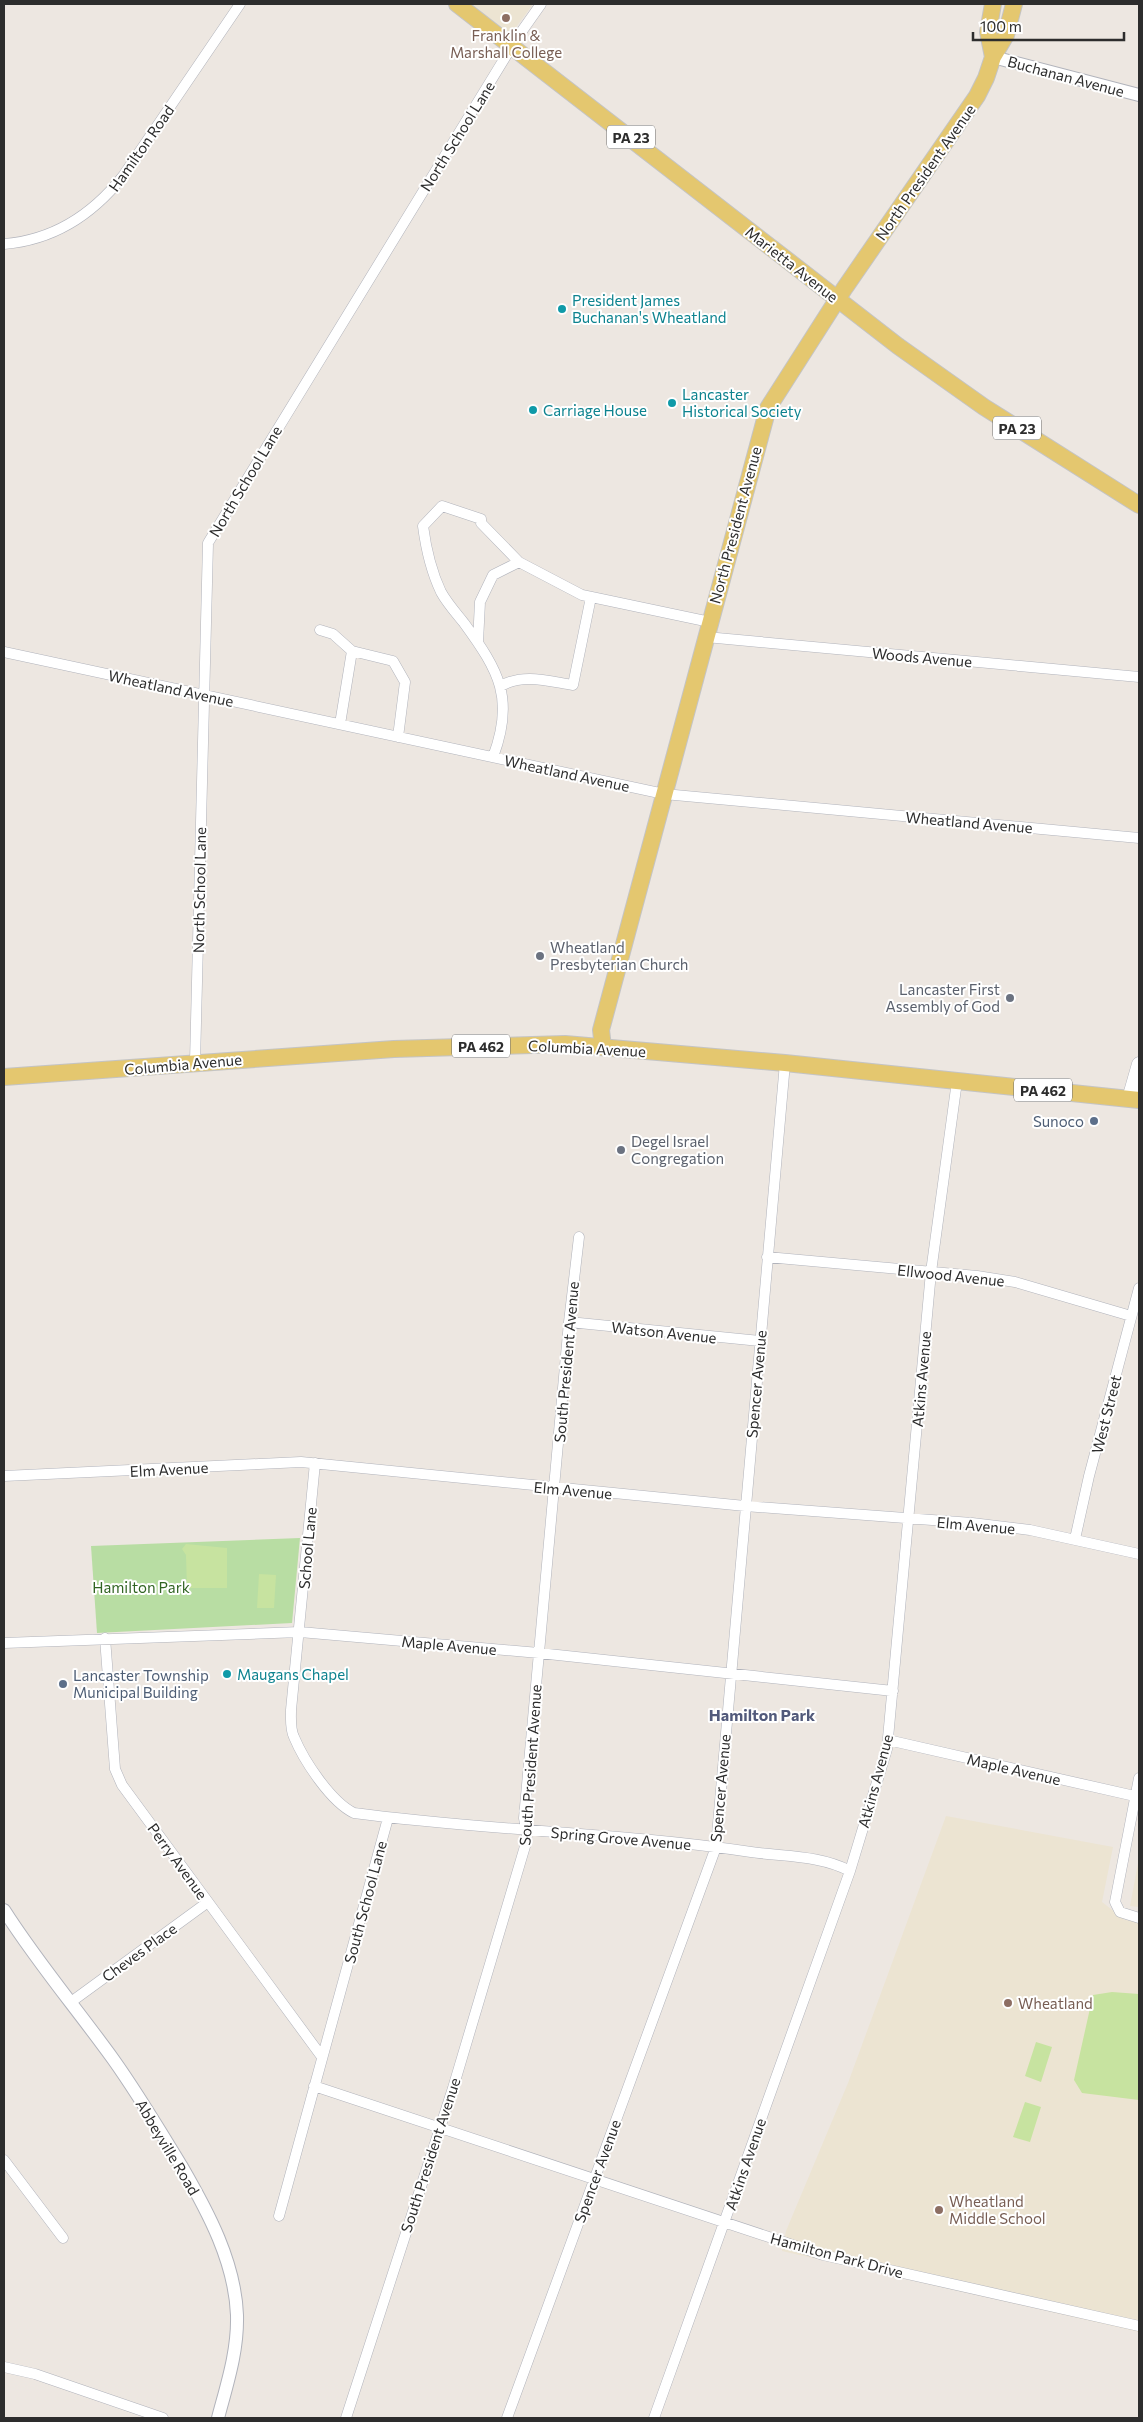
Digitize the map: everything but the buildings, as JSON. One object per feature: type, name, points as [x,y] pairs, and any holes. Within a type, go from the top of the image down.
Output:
[{"type":"main road","name":"Marietta Avenue","points":[[457,4],[898,346],[984,407],[1139,505]]},
{"type":"main road","name":"North President Avenue","points":[[992,57],[988,32],[993,4]]},
{"type":"main road","name":"North President Avenue","points":[[603,1047],[601,1030],[768,408],[837,300],[968,111],[983,85],[992,57],[1006,35],[1014,4]]},
{"type":"main road","name":"Columbia Avenue","points":[[4,1076],[137,1068],[195,1062],[467,1046],[565,1044],[785,1063],[1134,1099]]},
{"type":"main road","name":"PA 462","points":[[1134,1099],[1139,1064]]},
{"type":"street","name":"Hamilton Road","points":[[4,244],[49,234],[85,214],[106,197],[123,176],[240,4]]},
{"type":"street","name":"North School Lane","points":[[195,1062],[207,552],[211,535],[512,46],[541,4]]},
{"type":"street","name":"Buchanan Avenue","points":[[992,57],[1139,95]]},
{"type":"street","name":"Woods Avenue","points":[[478,646],[442,593],[427,554],[423,526],[442,506],[481,519],[481,522],[519,562],[579,593],[708,629],[1139,677]]},
{"type":"street","points":[[493,757],[500,738],[503,720],[501,686],[493,668],[478,646],[477,633],[480,602],[493,576],[519,562]]},
{"type":"street","points":[[501,686],[513,679],[535,678],[573,685],[591,597]]},
{"type":"street","points":[[320,630],[333,634],[352,651],[393,661],[405,682],[398,737]]},
{"type":"street","points":[[340,724],[352,651]]},
{"type":"street","name":"Wheatland Avenue","points":[[4,652],[664,794],[1139,838]]},
{"type":"street","name":"Spencer Avenue","points":[[507,2418],[716,1846],[785,1063]]},
{"type":"street","name":"Atkins Avenue","points":[[654,2418],[850,1872],[888,1740],[931,1272],[957,1081]]},
{"type":"street","name":"South President Avenue","points":[[346,2418],[493,1958],[526,1844],[524,1818],[553,1488],[579,1236]]},
{"type":"street","name":"Ellwood Avenue","points":[[767,1257],[977,1276],[1016,1282],[1131,1316]]},
{"type":"street","name":"West Street","points":[[1075,1539],[1089,1476],[1139,1288]]},
{"type":"street","name":"Watson Avenue","points":[[569,1322],[760,1341]]},
{"type":"street","name":"Elm Avenue","points":[[4,1476],[315,1464],[745,1506],[909,1520],[982,1524],[1030,1530],[1139,1554]]},
{"type":"street","name":"School Lane","points":[[300,1632],[315,1464]]},
{"type":"street","points":[[300,1632],[291,1710],[293,1736],[327,1790],[340,1804],[354,1813],[388,1818]]},
{"type":"street","name":"Maple Avenue","points":[[4,1643],[300,1632],[539,1654],[893,1691]]},
{"type":"street","name":"Perry Avenue","points":[[104,1638],[115,1769],[122,1785],[322,2057]]},
{"type":"street","name":"Maple Avenue","points":[[888,1740],[1138,1796]]},
{"type":"street","points":[[1139,1778],[1138,1796],[1115,1902],[1120,1912],[1139,1918]]},
{"type":"street","name":"Spring Grove Avenue","points":[[388,1818],[716,1846],[820,1859],[835,1863],[850,1872]]},
{"type":"street","name":"South School Lane","points":[[279,2216],[388,1818]]},
{"type":"street","name":"Cheves Place","points":[[71,2002],[208,1902]]},
{"type":"street","name":"Abbeyville Road","points":[[6,1917],[114,2060],[151,2116],[197,2192],[226,2256],[234,2293],[237,2325],[233,2364],[218,2418]]},
{"type":"street","name":"Hamilton Park Drive","points":[[314,2086],[823,2254],[1139,2326]]},
{"type":"street","points":[[4,2160],[63,2238]]},
{"type":"street","points":[[4,2367],[35,2374],[163,2418]]},
{"type":"shaded area","name":"Franklin & Marshall College","points":[[469,4],[533,4],[511,34]]},
{"type":"shaded area","name":"Wheatland","points":[[946,1816],[1113,1847],[1102,1902],[1125,1920],[1139,1922],[1139,2332],[782,2251],[786,2231],[848,2083]]},
{"type":"shaded area","points":[[1139,1858],[1139,1907],[1130,1906]]},
{"type":"green space","name":"Hamilton Park","points":[[300,1538],[292,1623],[97,1633],[91,1546]]},
{"type":"green space","points":[[186,1544],[227,1548],[227,1588],[187,1588],[186,1555],[182,1549]]},
{"type":"green space","points":[[259,1574],[276,1575],[274,1608],[257,1608]]},
{"type":"green space","points":[[1112,1992],[1139,1994],[1139,2100],[1082,2093],[1074,2080],[1093,1995]]},
{"type":"green space","points":[[1036,2042],[1052,2047],[1041,2082],[1025,2076]]},
{"type":"green space","points":[[1025,2102],[1041,2107],[1030,2142],[1013,2137]]},
{"type":"place","name":"Franklin & Marshall College","points":[[506,18]]},
{"type":"place","name":"President James Buchanan's Wheatland","points":[[562,309]]},
{"type":"place","name":"Lancaster Historical Society","points":[[672,403]]},
{"type":"place","name":"Carriage House","points":[[533,410]]},
{"type":"place","name":"Wheatland Presbyterian Church","points":[[540,956]]},
{"type":"place","name":"Lancaster First Assembly of God","points":[[1010,998]]},
{"type":"place","name":"Sunoco","points":[[1094,1121]]},
{"type":"place","name":"Degel Israel Congregation","points":[[621,1150]]},
{"type":"place","name":"Maugans Chapel","points":[[227,1674]]},
{"type":"place","name":"Lancaster Township Municipal Building","points":[[63,1684]]},
{"type":"place","name":"Wheatland","points":[[1008,2003]]},
{"type":"place","name":"Wheatland Middle School","points":[[939,2210]]},
{"type":"district","name":"Hamilton Park","points":[[762,1714]]}]
